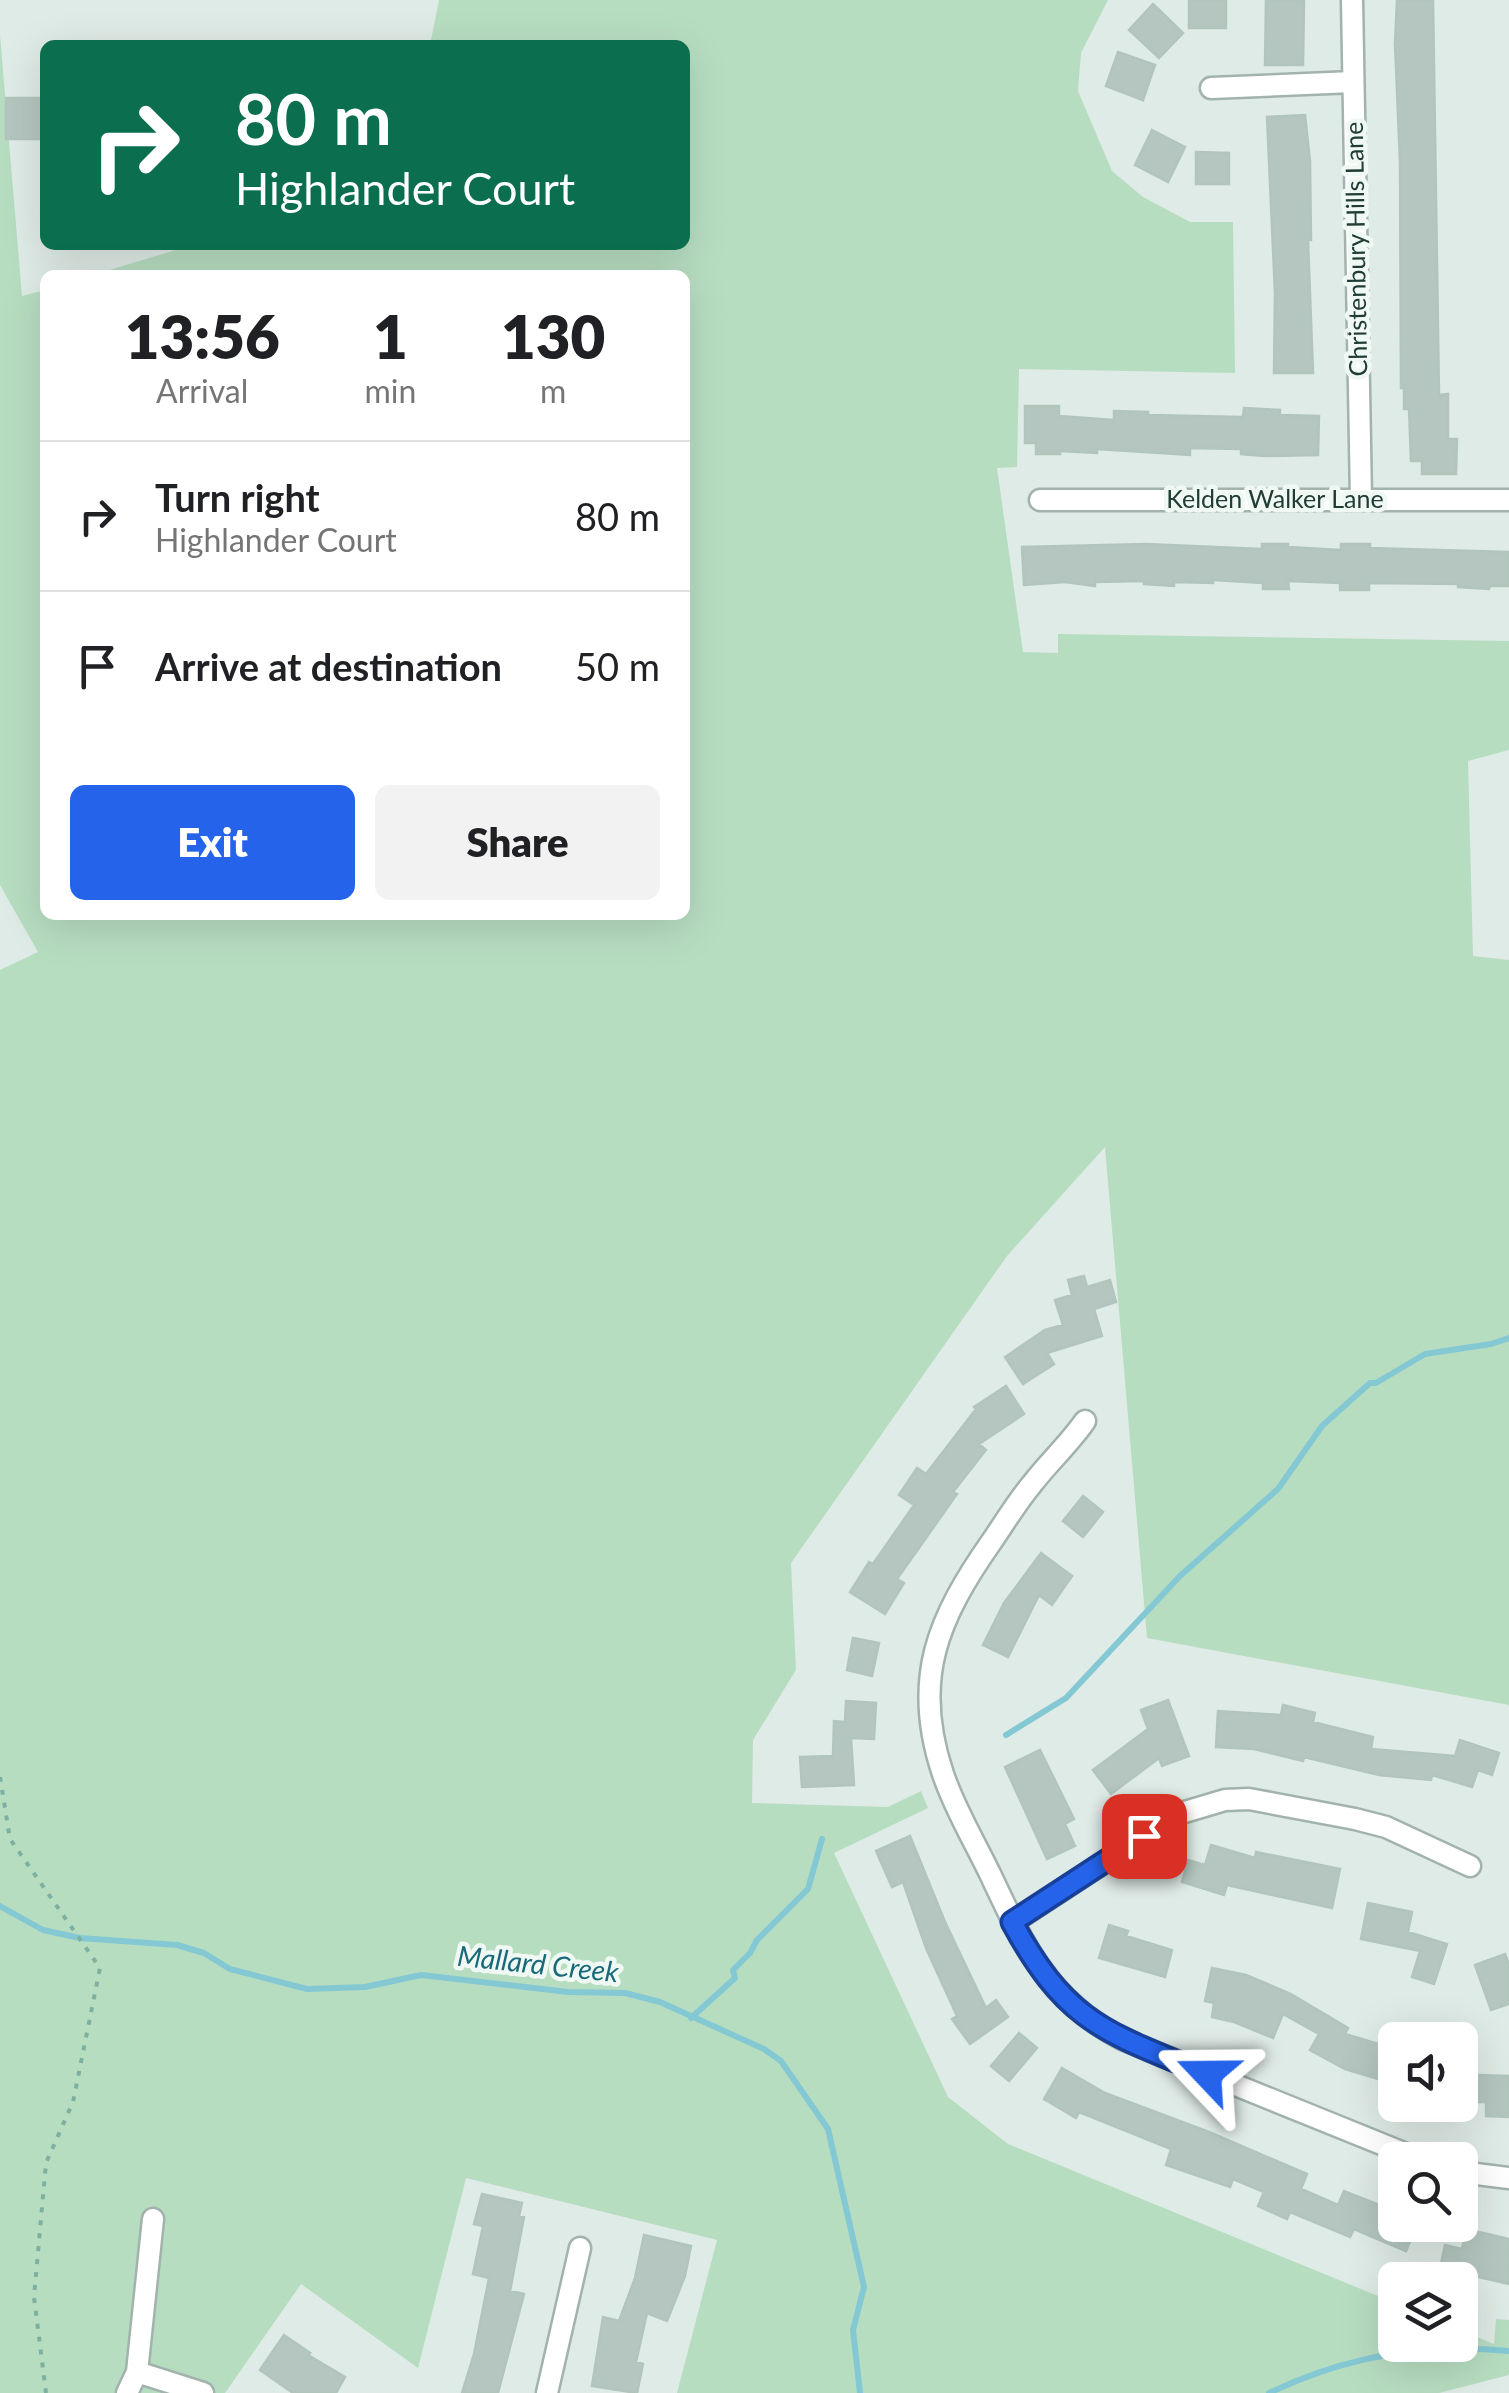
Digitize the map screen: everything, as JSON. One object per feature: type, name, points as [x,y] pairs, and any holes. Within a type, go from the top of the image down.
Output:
[{"type":"street","name":"Christenbury Hills Lane","points":[[1352,0],[1360,499]]},
{"type":"street","points":[[1212,88],[1353,82]]},
{"type":"street","name":"Kelden Walker Lane","points":[[1040,500],[1509,500]]},
{"type":"street","points":[[1086,1421],[1032,1484],[959,1588],[937,1640],[930,1706],[935,1747],[945,1778],[1012,1922],[1051,1984],[1072,2007],[1122,2039],[1378,2143]]},
{"type":"street","points":[[1012,1922],[1178,1814],[1225,1800],[1249,1799],[1355,1818],[1386,1827],[1470,1866]]},
{"type":"street","points":[[1478,2174],[1509,2178]]},
{"type":"street","points":[[127,2393],[138,2372],[154,2219]]},
{"type":"street","points":[[547,2393],[580,2248]]},
{"type":"street","points":[[138,2372],[203,2393]]},
{"type":"path","points":[[0,1777],[10,1839],[100,1968],[73,2102],[46,2163],[34,2297],[46,2393]]},
{"type":"green space","points":[[439,0],[1108,0],[1081,53],[1078,91],[1112,171],[1143,197],[1190,222],[1233,222],[1235,373],[1019,369],[1017,467],[997,468],[1023,652],[1058,653],[1058,634],[1509,641],[1509,750],[1468,761],[1473,956],[1509,960],[1509,1705],[1147,1638],[1105,1147],[1007,1256],[791,1563],[796,1670],[753,1740],[752,1803],[888,1807],[921,1791],[928,1808],[834,1853],[948,2097],[1008,2144],[1378,2296],[1378,2362],[1478,2362],[1478,2337],[1494,2344],[1496,2319],[1509,2320],[1509,2375],[1439,2393],[677,2393],[717,2240],[466,2178],[418,2368],[301,2284],[225,2393],[0,2393],[0,970],[38,952],[0,885],[0,35],[22,296],[40,291],[40,920],[690,920],[690,270],[110,270],[176,250],[690,250],[690,40],[431,40]]},
{"type":"building","points":[[1189,0],[1226,0],[1226,28],[1189,28]]},
{"type":"building","points":[[1266,0],[1304,0],[1303,65],[1265,65]]},
{"type":"building","points":[[1397,0],[1433,0],[1439,395],[1448,394],[1448,439],[1457,439],[1456,474],[1422,474],[1422,461],[1411,461],[1409,409],[1404,409],[1401,388]]},
{"type":"building","points":[[1153,4],[1183,33],[1159,58],[1129,30]]},
{"type":"building","points":[[1118,52],[1155,65],[1143,100],[1106,86]]},
{"type":"building","points":[[6,98],[40,98],[40,139],[6,139]]},
{"type":"building","points":[[1305,115],[1310,161],[1308,240],[1313,373],[1274,373],[1275,293],[1267,117]]},
{"type":"building","points":[[1152,130],[1185,147],[1168,182],[1135,165]]},
{"type":"building","points":[[1196,152],[1229,153],[1229,184],[1196,184]]},
{"type":"building","points":[[1025,406],[1059,406],[1059,416],[1114,420],[1114,411],[1243,417],[1244,408],[1280,410],[1280,415],[1319,416],[1318,455],[1265,456],[1241,454],[1241,449],[1190,448],[1190,455],[1097,449],[1097,453],[1036,454],[1036,443],[1025,443]]},
{"type":"building","points":[[1146,544],[1262,549],[1262,544],[1288,544],[1341,550],[1341,544],[1370,544],[1370,548],[1509,552],[1509,586],[1489,589],[1458,584],[1369,583],[1369,590],[1340,590],[1340,583],[1288,581],[1289,589],[1263,589],[1263,583],[1213,580],[1174,582],[1174,586],[1144,581],[1095,582],[1095,586],[1065,582],[1024,585],[1022,547]]},
{"type":"building","points":[[1084,1276],[1087,1287],[1110,1280],[1116,1302],[1094,1309],[1102,1336],[1047,1353],[1054,1364],[1023,1384],[1005,1357],[1045,1330],[1063,1325],[1055,1300],[1072,1295],[1068,1280]]},
{"type":"building","points":[[1006,1386],[1024,1414],[979,1444],[986,1450],[953,1492],[957,1494],[897,1579],[904,1583],[885,1614],[850,1592],[914,1505],[899,1495],[917,1468],[926,1474],[974,1407]]},
{"type":"building","points":[[1083,1496],[1103,1512],[1083,1537],[1063,1521]]},
{"type":"building","points":[[1041,1553],[1072,1576],[1052,1605],[1039,1595],[1008,1657],[983,1645],[1004,1603]]},
{"type":"building","points":[[853,1638],[879,1643],[872,1676],[847,1670]]},
{"type":"building","points":[[1168,1700],[1189,1756],[1162,1766],[1159,1758],[1111,1794],[1093,1770],[1148,1729],[1141,1710]]},
{"type":"building","points":[[846,1701],[876,1703],[874,1739],[851,1738],[854,1785],[802,1787],[800,1757],[833,1756],[834,1721],[845,1722]]},
{"type":"building","points":[[1283,1705],[1315,1713],[1313,1722],[1373,1737],[1371,1749],[1455,1756],[1460,1740],[1499,1753],[1492,1775],[1478,1770],[1472,1787],[1432,1775],[1431,1780],[1379,1775],[1304,1757],[1303,1761],[1254,1749],[1216,1747],[1218,1711],[1281,1715]]},
{"type":"building","points":[[1040,1750],[1074,1819],[1065,1824],[1075,1846],[1047,1859],[1005,1767]]},
{"type":"building","points":[[910,1836],[986,2008],[996,2000],[1008,2017],[970,2044],[952,2019],[957,2016],[926,1948],[903,1882],[892,1887],[876,1851]]},
{"type":"building","points":[[1211,1845],[1255,1858],[1256,1852],[1340,1869],[1332,1908],[1227,1885],[1224,1895],[1182,1882],[1188,1860],[1205,1865]]},
{"type":"building","points":[[1368,1903],[1412,1912],[1408,1932],[1447,1944],[1434,1984],[1412,1977],[1420,1951],[1361,1939]]},
{"type":"building","points":[[1109,1925],[1128,1931],[1126,1936],[1172,1950],[1165,1977],[1099,1958]]},
{"type":"building","points":[[1505,1954],[1509,1965],[1509,2004],[1491,2010],[1475,1965]]},
{"type":"building","points":[[1212,1968],[1246,1975],[1291,1994],[1348,2028],[1345,2034],[1378,2044],[1378,2079],[1345,2069],[1310,2050],[1319,2034],[1283,2014],[1273,2038],[1212,2017],[1214,2003],[1205,2001]]},
{"type":"building","points":[[1019,2033],[1037,2048],[1009,2081],[991,2066]]},
{"type":"building","points":[[1062,2068],[1105,2093],[1307,2174],[1301,2189],[1338,2205],[1344,2191],[1378,2204],[1378,2239],[1354,2229],[1350,2237],[1290,2212],[1287,2219],[1258,2206],[1264,2192],[1233,2179],[1230,2187],[1166,2165],[1171,2149],[1079,2112],[1076,2118],[1044,2099]]},
{"type":"building","points":[[1478,2075],[1509,2076],[1509,2117],[1486,2116],[1486,2102],[1478,2102]]},
{"type":"building","points":[[482,2194],[522,2203],[519,2216],[524,2217],[510,2291],[524,2294],[498,2393],[462,2393],[489,2278],[473,2274],[483,2226],[474,2224]]},
{"type":"building","points":[[1478,2232],[1509,2239],[1509,2284],[1478,2277],[1478,2262],[1441,2262],[1445,2245],[1462,2249],[1463,2242],[1478,2242]]},
{"type":"building","points":[[644,2235],[691,2246],[685,2276],[667,2321],[647,2313],[636,2362],[643,2364],[637,2393],[592,2386],[603,2317],[619,2321],[635,2278]]},
{"type":"building","points":[[1385,2242],[1410,2242],[1406,2251]]},
{"type":"building","points":[[284,2335],[345,2377],[336,2393],[293,2393],[260,2370]]},
{"type":"waterway","points":[[1006,1735],[1066,1698],[1180,1576],[1278,1489],[1322,1426],[1370,1383],[1425,1354],[1509,1338]]},
{"type":"waterway","points":[[691,2018],[735,1978],[733,1970],[757,1940],[808,1889],[822,1839]]},
{"type":"waterway","name":"Mallard Creek","points":[[0,1906],[43,1930],[80,1938],[177,1945],[204,1953],[230,1969],[307,1989],[365,1987],[421,1975],[568,1992],[625,1993],[660,2002],[764,2049],[781,2061],[828,2129],[864,2287],[853,2330],[860,2393]]},
{"type":"waterway","name":"Mallard Creek","points":[[1269,2393],[1327,2370],[1386,2355],[1446,2349],[1509,2351]]},
{"type":"route","points":[[1144,1836],[1012,1922],[1051,1984],[1072,2007],[1122,2039],[1207,2074]]}]
